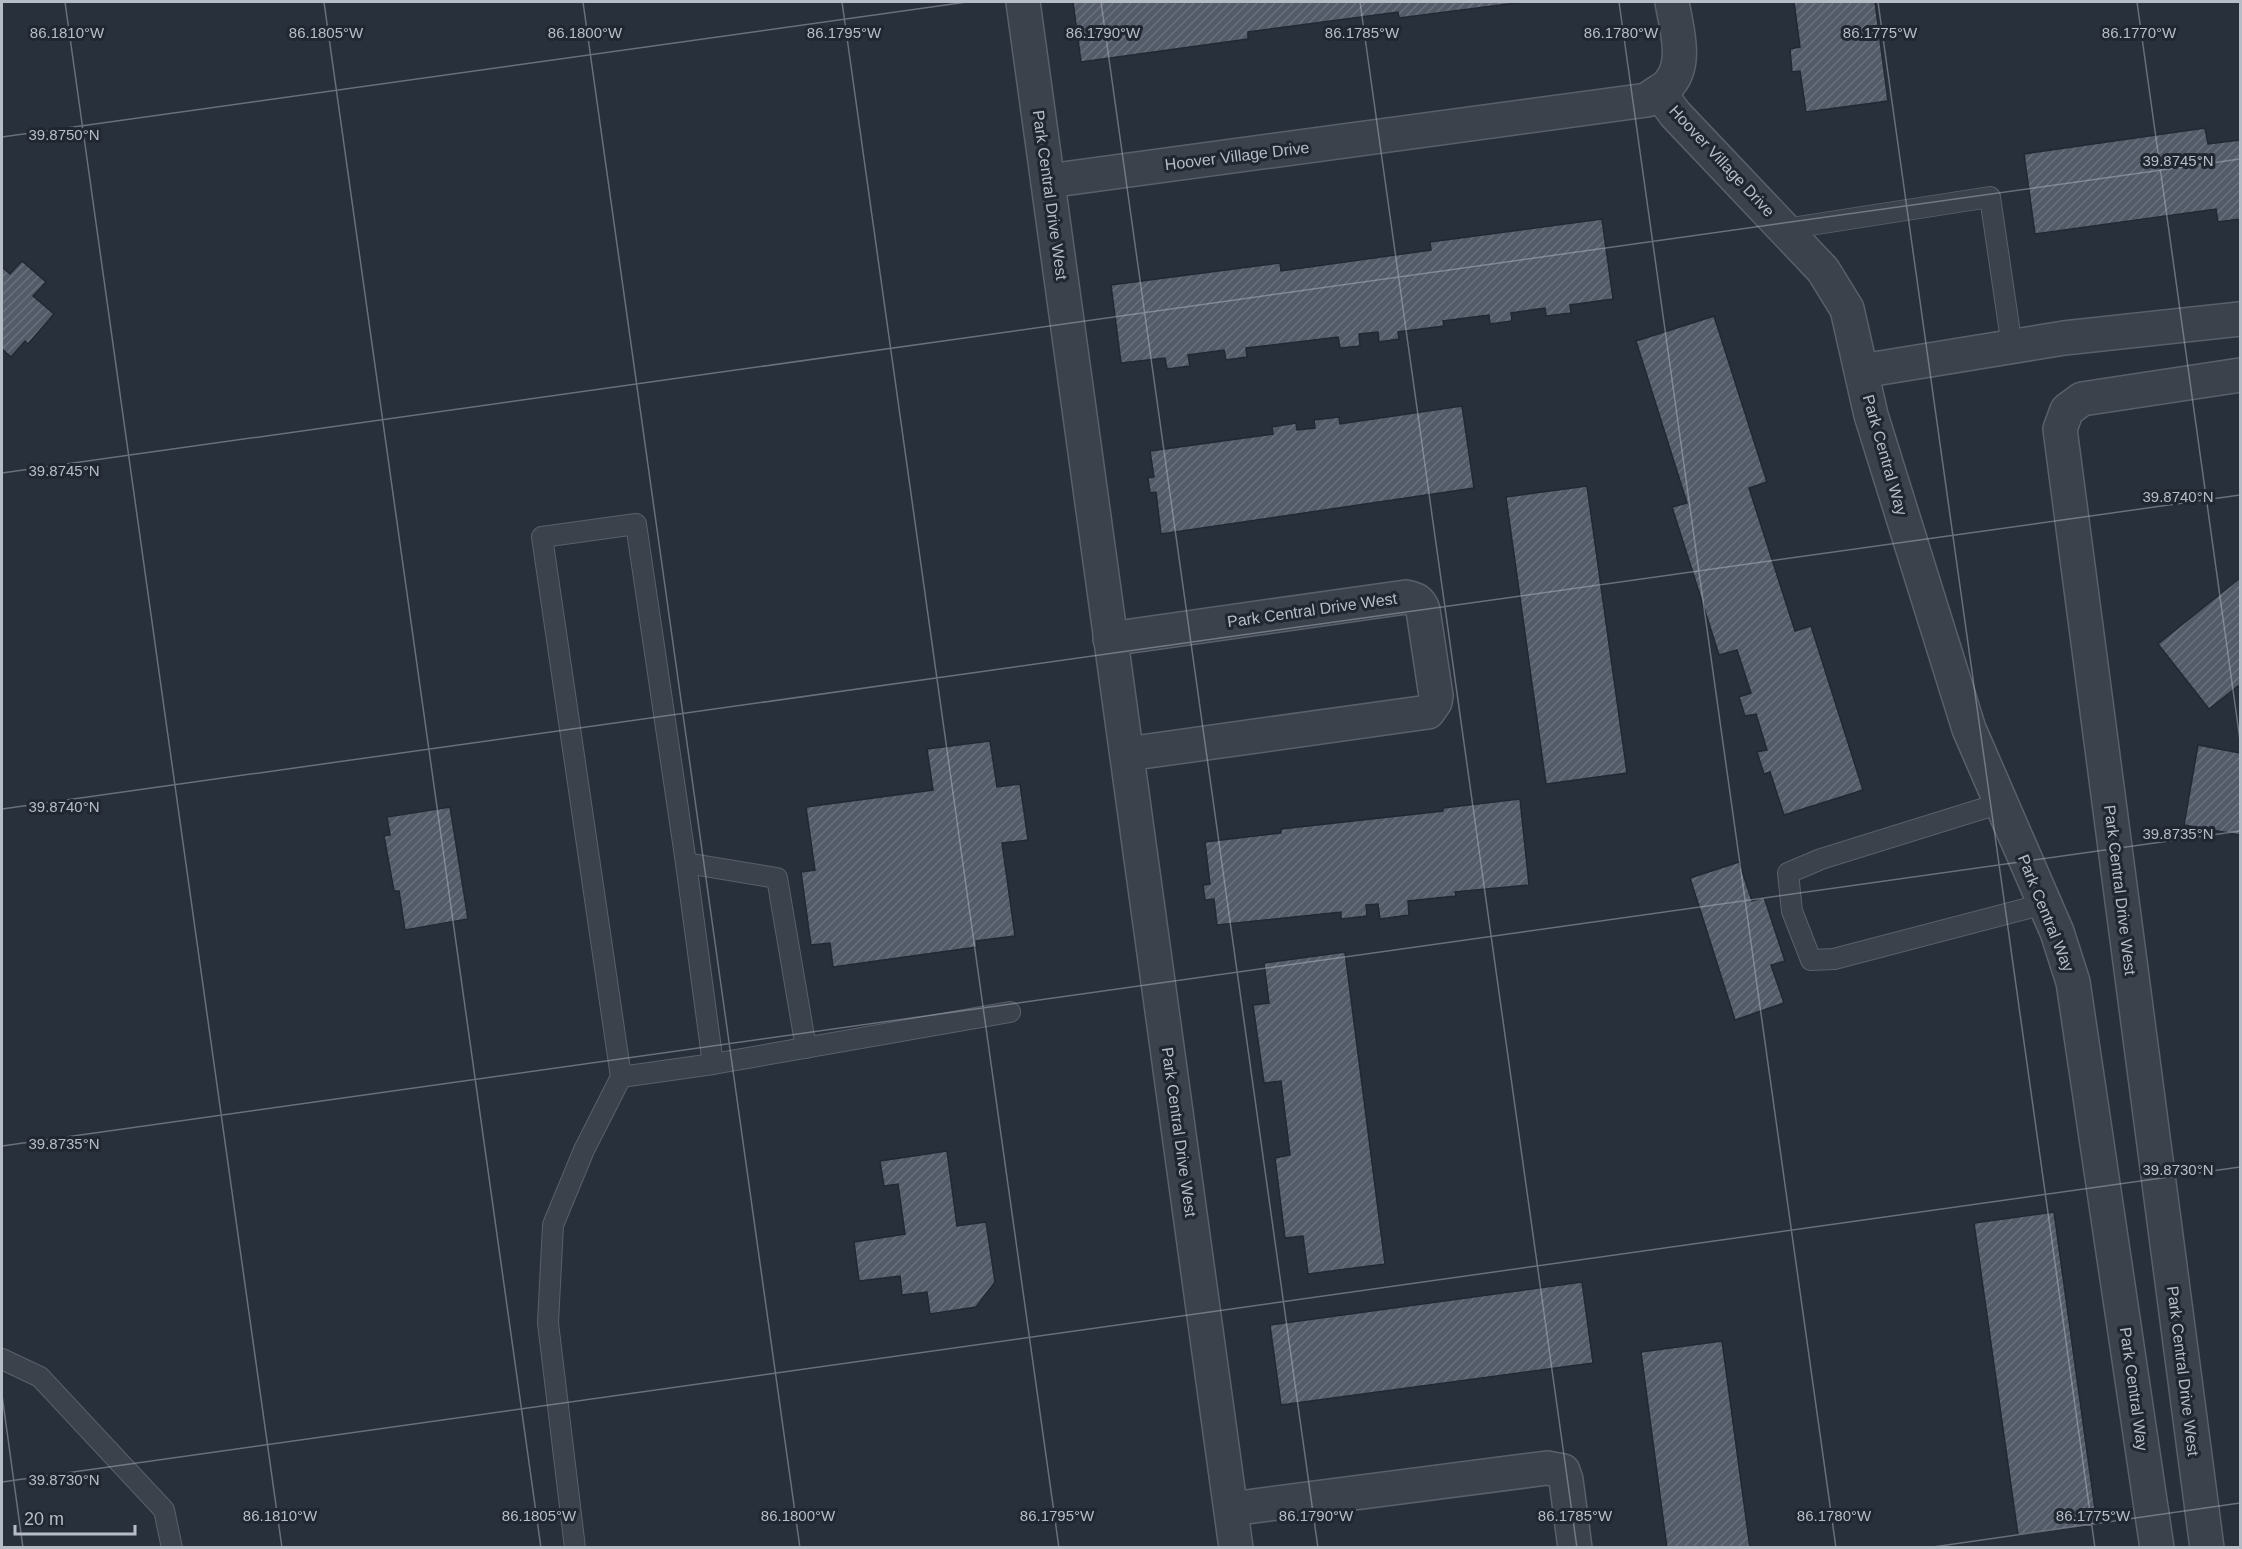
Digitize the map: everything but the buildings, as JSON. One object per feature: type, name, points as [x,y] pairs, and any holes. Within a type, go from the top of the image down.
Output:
[{"type":"street","name":"Park Central Drive West","points":[[1023,2],[1236,1548]]},
{"type":"street","points":[[1659,92],[1675,75],[1680,59],[1672,2]]},
{"type":"street","name":"Hoover Village Drive","points":[[1048,181],[1647,99],[1659,92],[1675,114],[1823,270],[1847,309],[1862,371]]},
{"type":"street","points":[[1862,371],[2064,338],[2241,319]]},
{"type":"street","name":"Park Central Way","points":[[1862,371],[1871,415],[1965,717],[2057,932],[2073,982],[2157,1548]]},
{"type":"street","name":"Park Central Drive West","points":[[2207,1548],[2060,429],[2067,410],[2082,399],[2241,375]]},
{"type":"street","name":"Park Central Drive West","points":[[1110,639],[1406,597],[1422,604],[1436,696],[1428,712],[1127,754]]},
{"type":"street","points":[[1231,1509],[1547,1468],[1563,1472],[1566,1480],[1575,1548]]},
{"type":"lane","points":[[1785,230],[1990,197],[2012,347]]},
{"type":"lane","points":[[575,1548],[548,1323],[553,1226],[584,1150],[621,1077],[543,537],[636,524],[713,1064]]},
{"type":"lane","points":[[2001,803],[1821,859],[1788,873],[1792,911],[1811,960],[1834,959],[2044,904]]},
{"type":"lane","points":[[686,862],[777,878],[806,1048]]},
{"type":"lane","points":[[621,1077],[713,1064],[1010,1012]]},
{"type":"lane","points":[[2,1359],[40,1377],[164,1510],[172,1548]]}]
